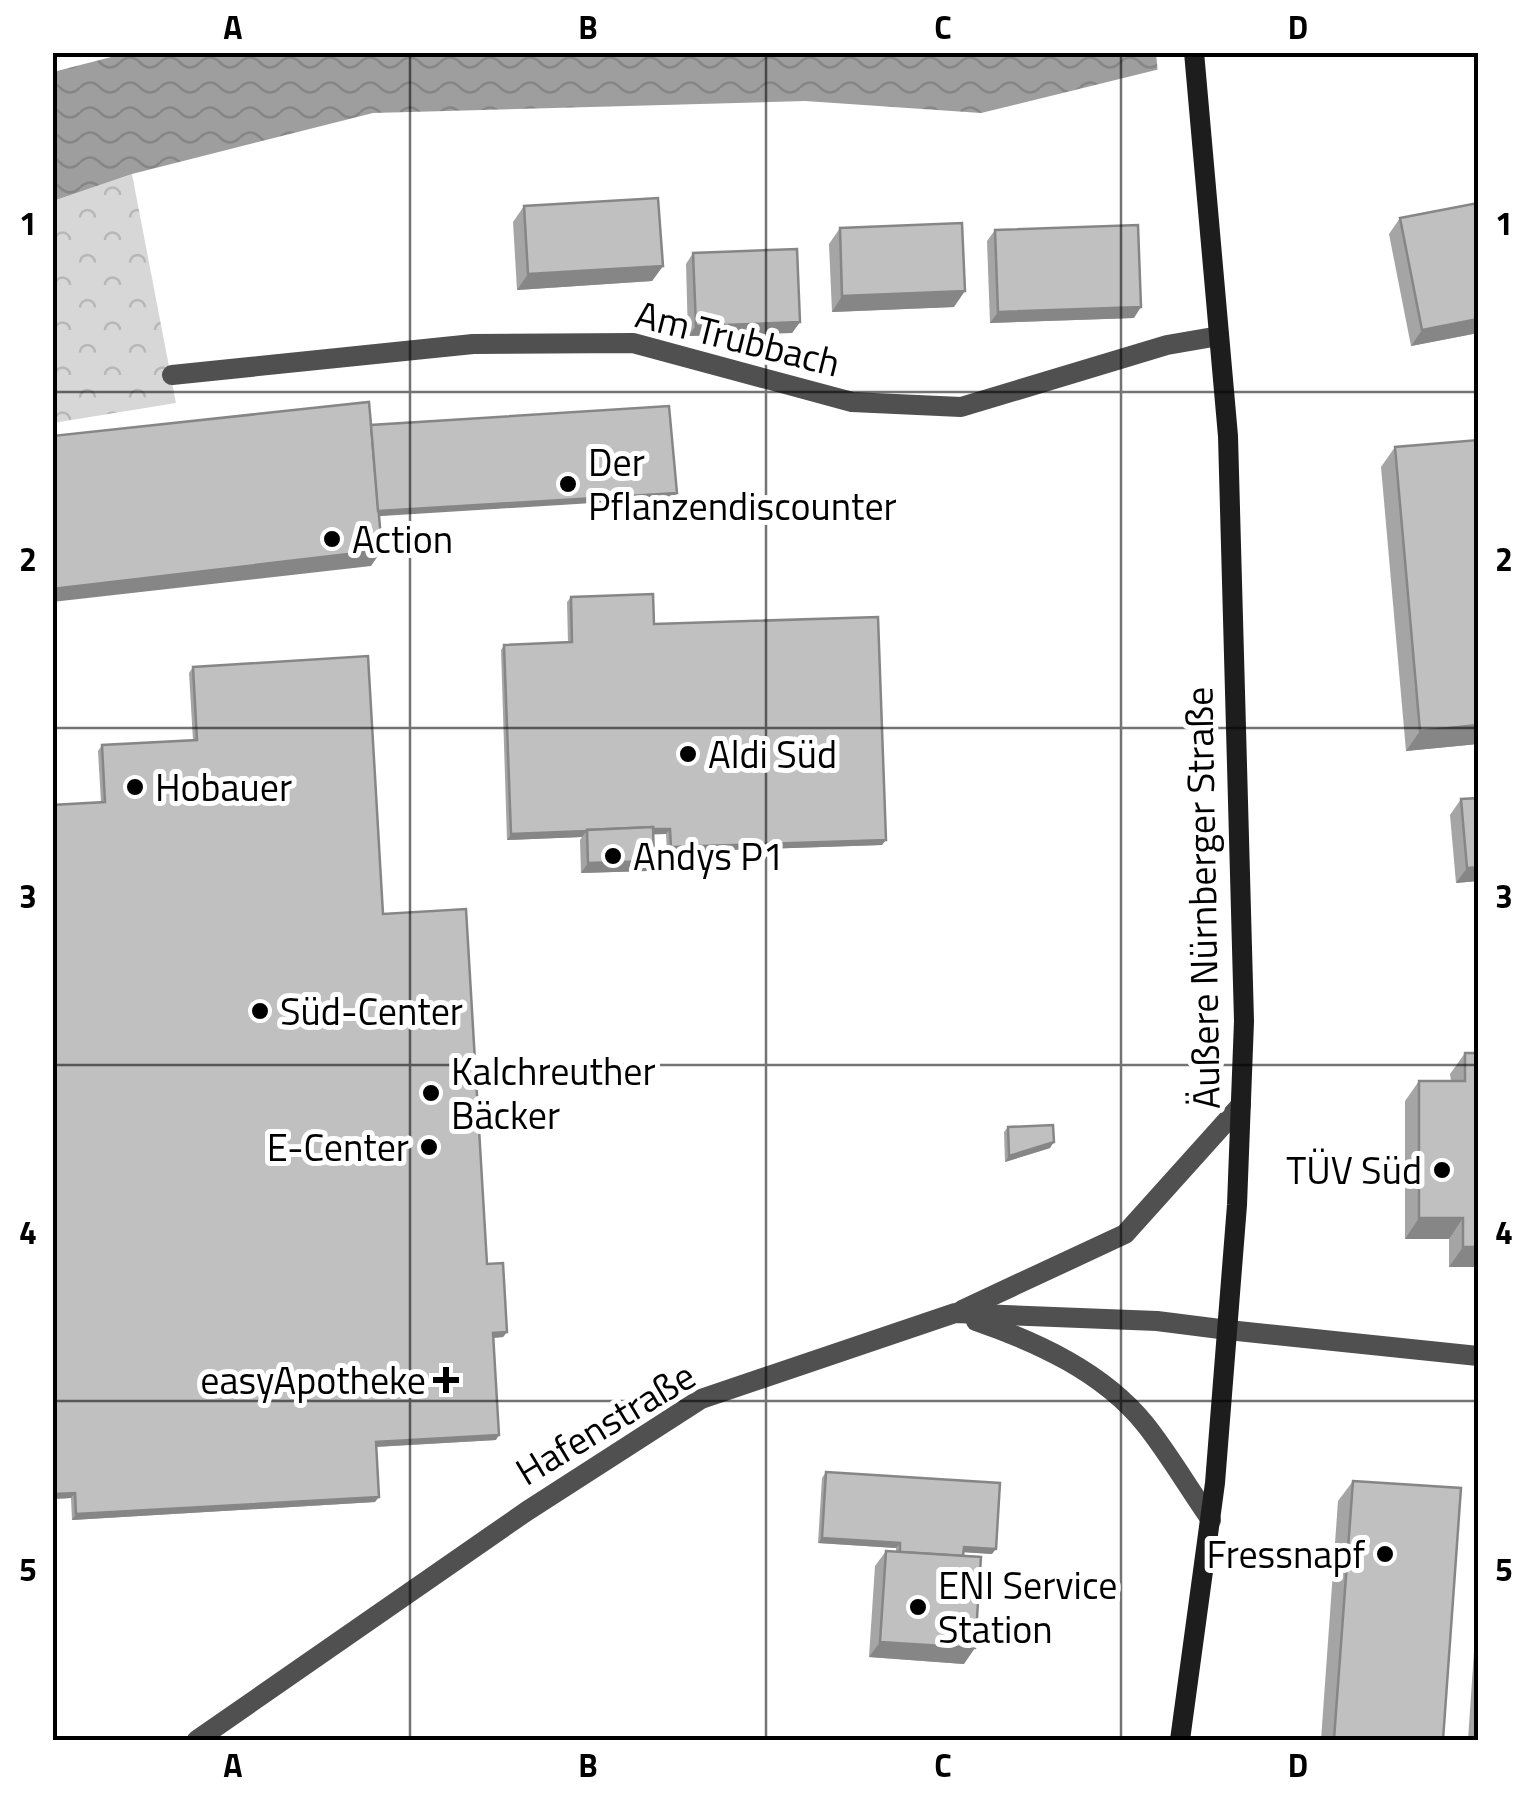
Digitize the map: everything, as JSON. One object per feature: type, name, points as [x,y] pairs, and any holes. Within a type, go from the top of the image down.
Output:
[{"type":"main road","name":"Äußere Nürnberger Straße","points":[[1180,1740],[1211,1520],[1228,1330],[1241,1105],[1239,757],[1228,436],[1194,52]]},
{"type":"street","name":"Am Trubbach","points":[[172,375],[473,344],[633,343],[852,402],[961,407],[1166,345],[1219,336]]},
{"type":"street","points":[[956,1313],[1125,1234],[1241,1105]]},
{"type":"street","points":[[956,1313],[1031,1340],[1100,1382],[1145,1423],[1211,1520]]},
{"type":"street","name":"Hafenstraße","points":[[197,1740],[526,1512],[701,1399],[956,1313],[1158,1321],[1478,1356]]},
{"type":"green space","points":[[132,174],[176,403],[53,423],[53,201]]},
{"type":"water","points":[[127,53],[1225,53],[981,113],[805,101],[373,113],[132,174],[53,201],[53,72]]},
{"type":"pier","points":[[1230,52],[1227,57],[1158,74],[1156,53]]},
{"type":"building","points":[[658,198],[663,266],[528,274],[524,206]]},
{"type":"building","points":[[1478,203],[1478,319],[1422,330],[1400,218]]},
{"type":"building","points":[[962,223],[965,291],[842,296],[840,228]]},
{"type":"building","points":[[1138,225],[1141,307],[998,312],[995,230]]},
{"type":"building","points":[[797,249],[800,322],[696,326],[693,253]]},
{"type":"building","points":[[369,402],[382,550],[52,589],[52,436]]},
{"type":"building","points":[[669,406],[677,493],[378,511],[371,425]]},
{"type":"building","points":[[1478,440],[1478,725],[1420,731],[1395,447]]},
{"type":"building","points":[[653,594],[654,624],[878,617],[886,840],[671,847],[670,829],[653,827],[511,834],[504,645],[572,642],[571,597]]},
{"type":"building","name":"Süd-Center","points":[[368,656],[383,914],[466,909],[487,1264],[503,1263],[507,1332],[493,1333],[499,1435],[376,1442],[379,1497],[76,1514],[75,1493],[52,1494],[52,805],[105,802],[102,745],[197,740],[193,667]]},
{"type":"building","points":[[1478,798],[1478,867],[1467,868],[1461,799]]},
{"type":"building","name":"Andys P1","points":[[653,827],[654,861],[588,863],[587,830]]},
{"type":"building","name":"TÜV Süd","points":[[1465,1053],[1478,1053],[1478,1247],[1463,1247],[1463,1218],[1419,1218],[1419,1081],[1465,1081]]},
{"type":"building","points":[[1053,1125],[1054,1142],[1009,1156],[1008,1127]]},
{"type":"building","points":[[826,1472],[1000,1483],[996,1549],[964,1547],[963,1556],[900,1552],[900,1543],[822,1538]]},
{"type":"building","points":[[1353,1481],[1461,1488],[1443,1740],[1334,1739]]},
{"type":"building","points":[[886,1551],[981,1557],[975,1648],[880,1642]]},
{"type":"place","name":"Der Pflanzendiscounter","points":[[568,484]]},
{"type":"place","name":"Action","points":[[332,539]]},
{"type":"place","name":"Aldi Süd","points":[[688,754]]},
{"type":"place","name":"Hobauer","points":[[135,787]]},
{"type":"place","name":"Andys P1","points":[[613,856]]},
{"type":"place","name":"Süd-Center","points":[[260,1011]]},
{"type":"place","name":"Kalchreuther Bäcker","points":[[431,1093]]},
{"type":"place","name":"E-Center","points":[[429,1147]]},
{"type":"place","name":"TÜV Süd","points":[[1442,1170]]},
{"type":"place","name":"easyApotheke","points":[[446,1380]]},
{"type":"place","name":"Fressnapf","points":[[1385,1554]]},
{"type":"place","name":"ENI Service Station","points":[[918,1607]]}]
